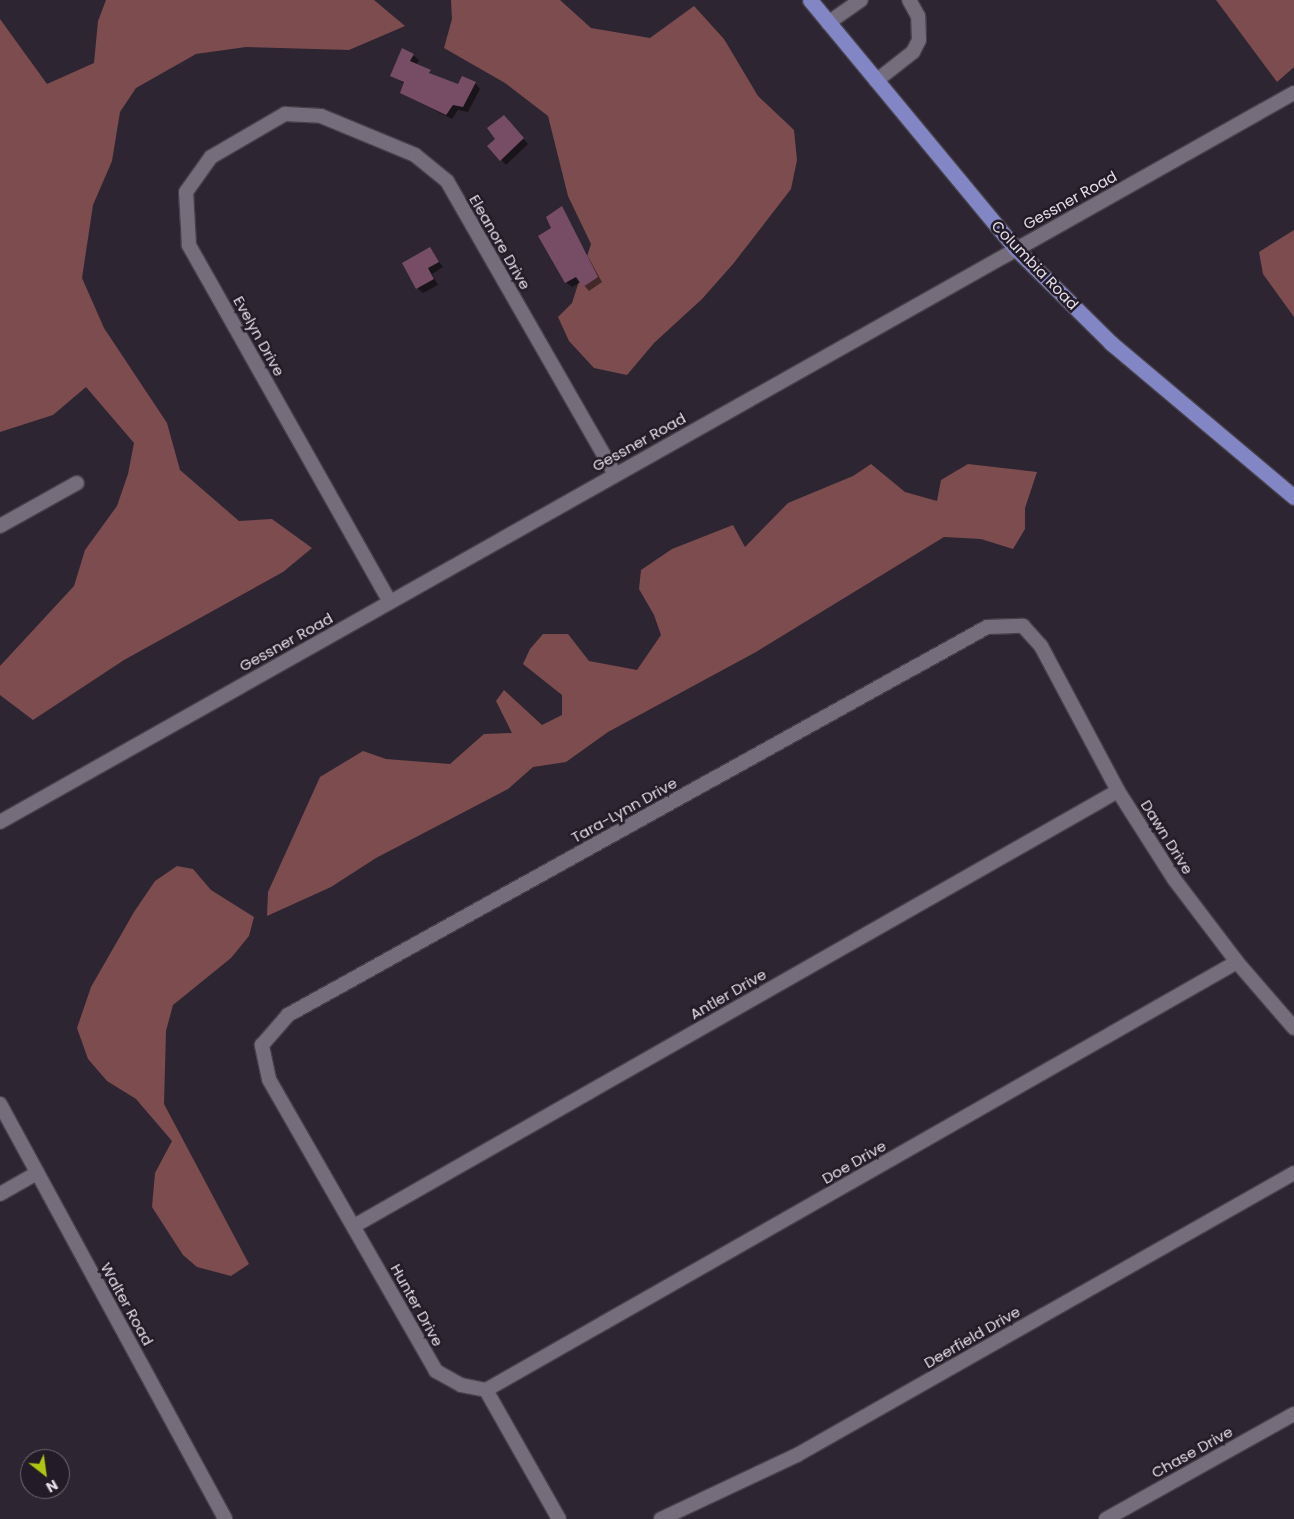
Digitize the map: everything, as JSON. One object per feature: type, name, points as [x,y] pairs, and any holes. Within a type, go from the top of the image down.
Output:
[{"type":"main road","name":"Columbia Road","points":[[810,0],[1016,249],[1111,343],[1294,497]]},
{"type":"street","points":[[828,23],[860,0]]},
{"type":"street","points":[[876,82],[913,52],[920,40],[918,16],[909,0]]},
{"type":"street","name":"Gessner Road","points":[[0,822],[615,474],[1294,94]]},
{"type":"street","name":"Eleanore Drive","points":[[284,114],[329,120],[415,155],[447,181],[615,474]]},
{"type":"street","name":"Evelyn Drive","points":[[284,114],[211,157],[186,192],[189,245],[390,602]]},
{"type":"street","points":[[0,526],[77,483]]},
{"type":"street","name":"Tara-Lynn Drive","points":[[269,1079],[262,1045],[288,1015],[296,1010],[986,627],[1023,626],[1041,646]]},
{"type":"street","name":"Dawn Drive","points":[[1041,646],[1118,791],[1174,880],[1237,962],[1294,1028]]},
{"type":"street","name":"Antler Drive","points":[[354,1226],[1118,791]]},
{"type":"street","name":"Doe Drive","points":[[486,1390],[1237,962]]},
{"type":"street","name":"Hunter Drive","points":[[269,1079],[436,1371],[461,1385],[486,1390]]},
{"type":"street","name":"Walter Road","points":[[0,1104],[225,1519]]},
{"type":"street","name":"Deerfield Drive","points":[[662,1519],[797,1455],[1294,1173]]},
{"type":"street","points":[[0,1194],[37,1174]]},
{"type":"street","points":[[486,1390],[559,1519]]},
{"type":"street","name":"Chase Drive","points":[[1106,1519],[1294,1414]]},
{"type":"shaded area","points":[[106,0],[374,0],[405,26],[349,50],[246,47],[196,54],[136,88],[120,112],[112,161],[93,205],[82,278],[104,328],[167,423],[180,470],[239,521],[272,519],[312,548],[283,572],[124,660],[33,720],[0,695],[0,666],[74,586],[85,550],[117,506],[128,474],[134,443],[86,387],[53,415],[0,432],[0,19],[47,84],[94,63],[98,21]]},
{"type":"shaded area","points":[[451,0],[560,0],[591,28],[650,38],[694,6],[724,39],[758,96],[794,130],[797,160],[791,189],[733,264],[702,299],[654,343],[627,375],[594,368],[569,341],[558,317],[572,303],[591,244],[568,196],[548,116],[505,83],[444,48],[452,19]]},
{"type":"shaded area","points":[[1216,0],[1294,0],[1294,67],[1277,82]]},
{"type":"shaded area","points":[[1294,230],[1294,317],[1263,274],[1259,252]]},
{"type":"shaded area","points":[[871,464],[905,492],[937,501],[941,480],[968,464],[1037,472],[1025,508],[1025,529],[1013,549],[981,539],[944,537],[756,652],[608,732],[566,762],[533,767],[508,789],[376,858],[331,887],[267,916],[268,892],[320,777],[363,751],[386,759],[450,764],[484,734],[512,733],[496,701],[504,690],[542,725],[562,715],[562,695],[523,664],[530,649],[543,634],[568,634],[589,661],[637,670],[661,635],[654,615],[639,589],[641,570],[672,549],[733,525],[745,547],[788,503],[853,476]]},
{"type":"shaded area","points":[[177,866],[193,869],[211,890],[254,917],[249,936],[231,958],[173,1005],[166,1031],[164,1104],[249,1264],[231,1276],[197,1267],[183,1255],[152,1207],[155,1173],[172,1141],[136,1099],[107,1081],[88,1059],[77,1028],[91,987],[134,912],[155,881]]},
{"type":"building","points":[[402,48],[414,54],[410,61],[431,70],[429,73],[458,84],[462,76],[476,82],[463,107],[453,105],[446,115],[400,93],[404,82],[390,76]]},
{"type":"building","points":[[504,115],[524,138],[500,161],[487,146],[495,139],[487,128]]},
{"type":"building","points":[[562,206],[598,277],[583,287],[576,277],[565,283],[538,236],[551,228],[546,217]]},
{"type":"building","points":[[430,247],[439,262],[428,268],[434,279],[416,289],[402,263]]}]
